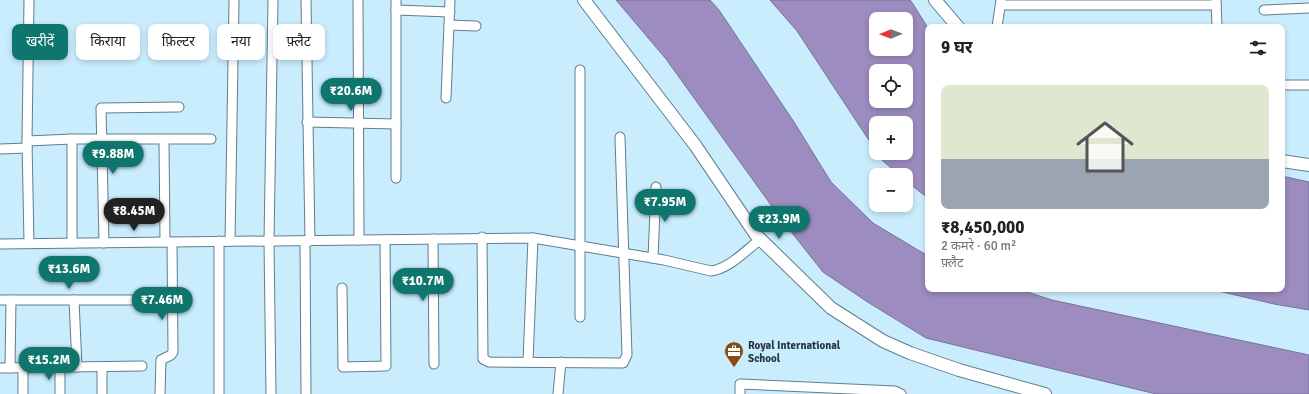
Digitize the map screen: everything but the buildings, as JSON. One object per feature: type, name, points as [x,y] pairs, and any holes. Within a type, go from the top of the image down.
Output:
[{"type":"street","points":[[29,0],[27,145],[29,244]]},
{"type":"street","points":[[271,394],[269,241],[273,0]]},
{"type":"street","points":[[306,0],[306,394]]},
{"type":"street","points":[[358,0],[359,240]]},
{"type":"street","points":[[396,0],[396,178]]},
{"type":"street","points":[[446,98],[450,0]]},
{"type":"street","points":[[584,0],[695,145],[761,239],[831,308],[883,340],[910,353],[958,370],[1045,394]]},
{"type":"street","points":[[935,0],[955,24]]},
{"type":"street","points":[[230,241],[234,1]]},
{"type":"street","points":[[997,24],[1001,2],[1216,3],[1217,24]]},
{"type":"street","points":[[1264,10],[1309,8]]},
{"type":"street","points":[[396,10],[450,12]]},
{"type":"street","points":[[449,25],[476,26]]},
{"type":"street","points":[[580,70],[580,317]]},
{"type":"street","points":[[1285,85],[1309,85]]},
{"type":"street","points":[[104,243],[101,108],[179,107]]},
{"type":"street","points":[[307,122],[396,124]]},
{"type":"street","points":[[482,237],[483,359],[489,362],[623,363],[626,360],[620,137]]},
{"type":"street","points":[[72,139],[72,243]]},
{"type":"street","points":[[0,149],[72,139],[164,141],[211,139]]},
{"type":"street","points":[[160,394],[161,360],[171,355],[173,352],[164,141]]},
{"type":"street","points":[[1285,161],[1309,165]]},
{"type":"street","points":[[654,258],[656,187]]},
{"type":"street","points":[[0,244],[385,240],[482,237],[533,238],[654,258],[711,271],[718,271],[761,239]]},
{"type":"street","points":[[528,362],[533,238]]},
{"type":"street","points":[[432,239],[434,364]]},
{"type":"street","points":[[342,288],[343,367],[386,366],[385,240]]},
{"type":"street","points":[[218,394],[219,241]]},
{"type":"street","points":[[0,300],[138,300]]},
{"type":"street","points":[[10,368],[11,300]]},
{"type":"street","points":[[74,300],[77,367]]},
{"type":"street","points":[[558,394],[562,362]]},
{"type":"street","points":[[0,368],[142,366]]},
{"type":"street","points":[[60,367],[60,394]]},
{"type":"street","points":[[102,367],[102,394]]},
{"type":"street","points":[[23,368],[23,394]]},
{"type":"street","points":[[740,394],[740,384],[821,391],[895,391],[901,394]]},
{"type":"shaded area","points":[[616,0],[710,0],[719,10],[794,122],[831,182],[873,223],[925,254],[925,292],[1027,292],[1052,300],[1309,355],[1309,394],[1156,394],[926,338],[866,301],[823,272],[781,219],[666,59]]},
{"type":"shaded area","points":[[770,0],[910,0],[913,4],[926,24],[925,196],[913,186],[913,168],[891,168],[883,161],[913,160],[913,116],[869,116],[869,140],[797,31]]},
{"type":"shaded area","points":[[1285,177],[1309,182],[1309,310],[1274,304],[1223,292],[1285,292]]},
{"type":"place","name":"Royal International School","points":[[734,368]]}]
